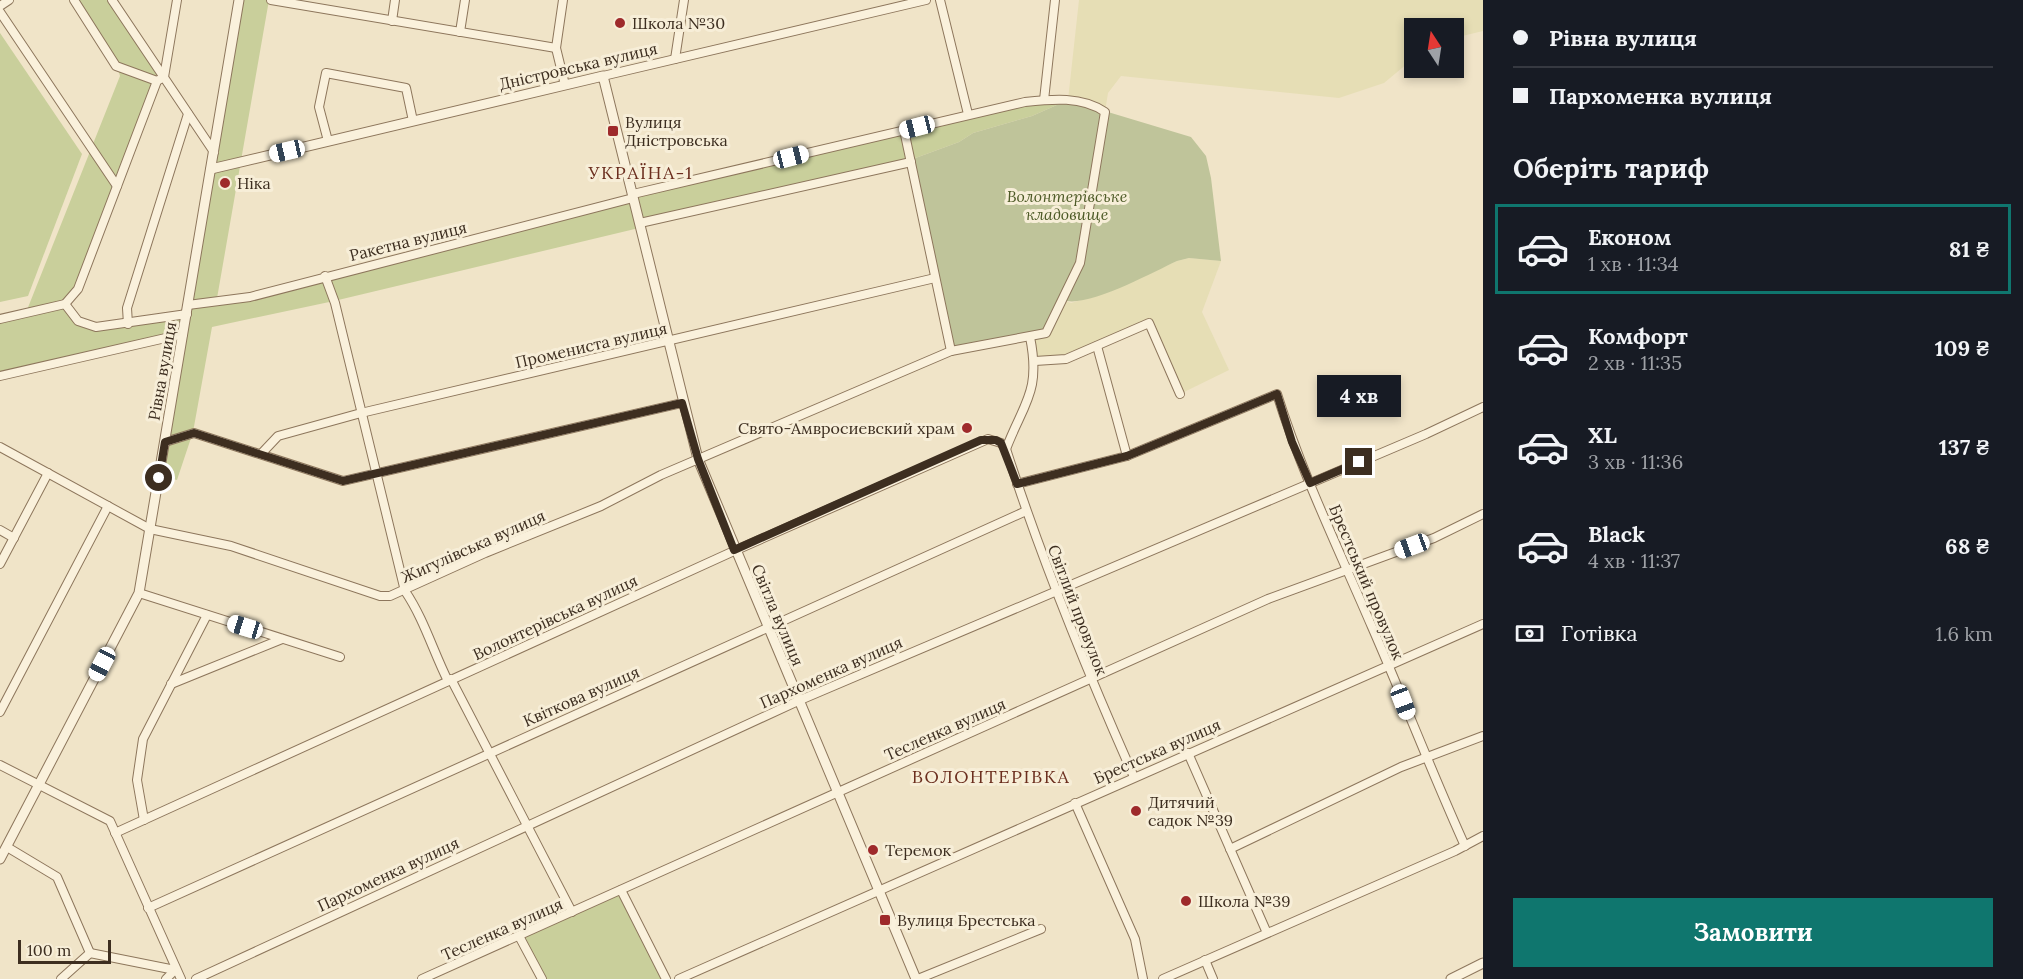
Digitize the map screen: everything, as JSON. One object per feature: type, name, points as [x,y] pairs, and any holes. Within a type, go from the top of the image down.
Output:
[{"type":"street","points":[[0,6],[9,0]]},
{"type":"street","points":[[74,0],[116,66],[160,79]]},
{"type":"street","points":[[112,0],[160,79],[214,152]]},
{"type":"street","points":[[0,319],[65,304],[78,289],[160,79],[177,0]]},
{"type":"street","name":"Рівна вулиця","points":[[0,860],[139,593],[239,0]]},
{"type":"street","points":[[271,0],[556,48]]},
{"type":"street","points":[[392,21],[395,0]]},
{"type":"street","points":[[460,32],[465,0]]},
{"type":"street","points":[[563,0],[556,48],[566,85]]},
{"type":"street","points":[[675,59],[684,0]]},
{"type":"street","name":"Дністровська вулиця","points":[[211,169],[926,0]]},
{"type":"street","points":[[940,0],[968,114]]},
{"type":"street","points":[[1044,100],[1055,0]]},
{"type":"street","points":[[0,12],[117,186]]},
{"type":"street","points":[[328,141],[320,107],[326,73],[406,88],[414,121]]},
{"type":"street","name":"Світла вулиця","points":[[603,76],[682,403],[698,459],[766,627],[917,979]]},
{"type":"street","name":"Ракетна вулиця","points":[[65,304],[78,321],[86,324],[96,327],[128,324],[187,309],[250,297],[633,196],[968,114],[1044,100],[1093,104],[1105,112],[1080,263],[1050,329],[1042,335],[1030,337]]},
{"type":"street","points":[[128,324],[127,308],[188,114]]},
{"type":"street","points":[[904,130],[951,351]]},
{"type":"street","points":[[640,223],[911,162]]},
{"type":"street","points":[[325,276],[335,303],[405,591],[416,608],[430,645],[491,752],[573,912]]},
{"type":"street","name":"Промениста вулиця","points":[[261,454],[278,436],[361,413],[935,278]]},
{"type":"street","points":[[1035,361],[1066,358],[1149,323],[1180,394]]},
{"type":"street","points":[[0,376],[183,334]]},
{"type":"street","points":[[1006,449],[1031,396],[1035,361],[1030,337]]},
{"type":"street","name":"Жигулівська вулиця","points":[[0,447],[150,529],[231,546],[380,596],[390,596],[485,553],[601,506],[698,459],[951,351],[1030,337]]},
{"type":"street","points":[[1017,484],[1127,456],[1097,346]]},
{"type":"street","name":"Брестський провулок","points":[[1127,456],[1277,394],[1292,442],[1388,664],[1425,758],[1465,846]]},
{"type":"street","points":[[165,442],[194,433],[343,481],[682,403]]},
{"type":"street","name":"Пархоменка вулиця","points":[[196,979],[798,701],[1426,434],[1483,407]]},
{"type":"street","name":"Волонтерівська вулиця","points":[[115,833],[734,550],[981,440],[996,440],[1006,449]]},
{"type":"street","name":"Світлий провулок","points":[[1006,449],[1026,511],[1090,679],[1134,777]]},
{"type":"street","points":[[0,564],[48,473]]},
{"type":"street","points":[[0,712],[108,506]]},
{"type":"street","name":"Квіткова вулиця","points":[[148,908],[1026,511]]},
{"type":"street","name":"Тесленка вулиця","points":[[422,979],[1268,600],[1434,538],[1483,514]]},
{"type":"street","points":[[0,530],[14,538]]},
{"type":"street","points":[[139,593],[340,657]]},
{"type":"street","points":[[144,820],[139,800],[138,759],[143,739],[207,615]]},
{"type":"street","name":"Брестська вулиця","points":[[679,979],[1075,802],[1483,624]]},
{"type":"street","points":[[171,684],[282,639]]},
{"type":"street","points":[[1230,849],[1401,767],[1483,736]]},
{"type":"street","points":[[1188,753],[1267,933]]},
{"type":"street","points":[[0,765],[110,821],[181,979]]},
{"type":"street","points":[[1075,802],[1135,939],[1143,979]]},
{"type":"street","points":[[1162,979],[1465,846],[1483,836]]},
{"type":"street","points":[[7,847],[57,877],[90,953]]},
{"type":"street","points":[[621,890],[666,979]]},
{"type":"street","points":[[917,979],[1041,929]]},
{"type":"street","points":[[519,936],[542,979]]},
{"type":"street","points":[[90,953],[176,970]]},
{"type":"street","points":[[61,979],[90,953]]},
{"type":"street","points":[[1205,960],[1213,979]]},
{"type":"street","points":[[1451,979],[1483,963]]},
{"type":"street","points":[[166,979],[176,970]]},
{"type":"shaded area","points":[[1079,0],[1483,0],[1483,31],[1464,36],[1464,18],[1404,18],[1404,66],[1384,83],[1339,98],[1121,76],[1108,93],[1105,112],[1068,100]]},
{"type":"shaded area","points":[[1189,258],[1221,261],[1202,312],[1229,370],[1180,394],[1149,323],[1066,359],[1035,361],[1030,337],[1063,300],[1071,303],[1108,292],[1177,261]]},
{"type":"green space","points":[[76,0],[109,0],[157,73],[75,287],[63,307],[76,323],[86,327],[188,315],[240,0],[269,0],[216,304],[635,196],[1007,105],[1068,100],[1032,116],[973,133],[959,142],[910,160],[638,221],[639,228],[334,301],[212,327],[193,432],[167,439],[185,332],[0,373],[0,321],[25,315],[120,76],[116,62]]},
{"type":"green space","points":[[0,33],[82,154],[28,296],[0,302]]},
{"type":"green space","name":"Волонтерівське кладовище","points":[[1068,100],[1191,137],[1206,156],[1211,178],[1221,261],[1189,258],[1177,261],[1103,295],[1074,301],[1063,300],[1050,329],[951,351],[910,160],[959,142],[973,133],[1032,116]]},
{"type":"green space","points":[[192,435],[177,480],[161,476],[167,443]]},
{"type":"green space","points":[[620,892],[665,979],[544,979],[521,937]]},
{"type":"place","name":"Школа №30","points":[[620,23]]},
{"type":"place","name":"Вулиця Дністровська","points":[[613,131]]},
{"type":"place","name":"Ніка","points":[[225,183]]},
{"type":"place","name":"Свято-Амвросиевский храм","points":[[967,428]]},
{"type":"place","name":"Дитячий садок №39","points":[[1136,811]]},
{"type":"place","name":"Теремок","points":[[873,850]]},
{"type":"place","name":"Школа №39","points":[[1186,901]]},
{"type":"place","name":"Вулиця Брестська","points":[[885,920]]},
{"type":"district","name":"УКРАЇНА-1","points":[[641,173]]},
{"type":"district","name":"ВОЛОНТЕРІВКА","points":[[991,777]]},
{"type":"route","points":[[159,478],[165,442],[194,433],[343,481],[682,403],[698,459],[734,550],[981,440],[996,440],[1006,449],[1017,484],[1127,456],[1277,394],[1292,442],[1310,483],[1359,462]]}]
